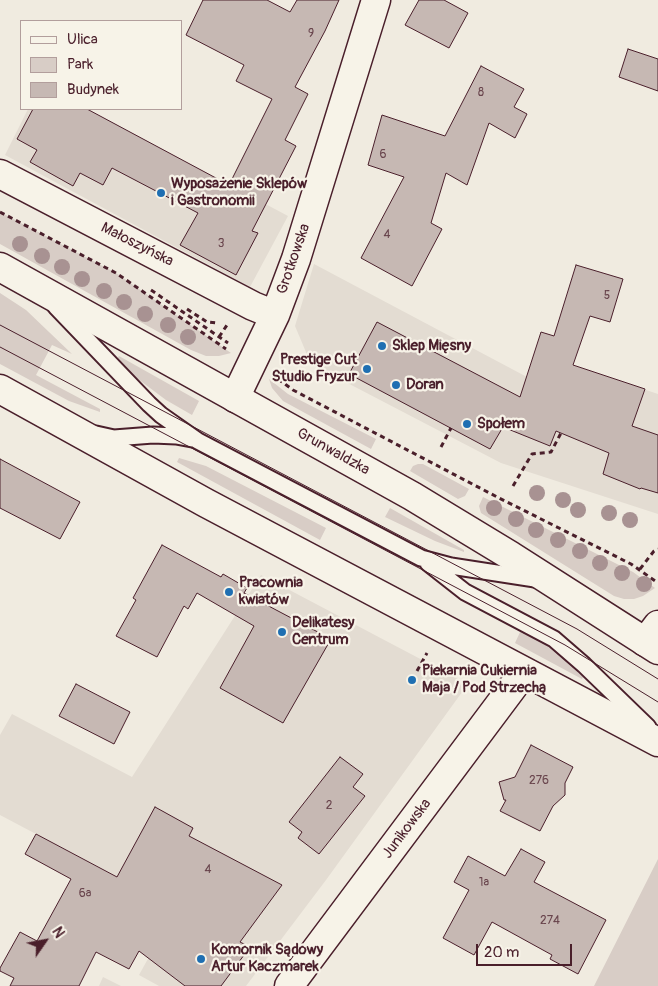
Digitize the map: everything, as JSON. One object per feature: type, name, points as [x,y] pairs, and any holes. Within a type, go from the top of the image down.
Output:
[{"type":"street","name":"Grotkowska","points":[[235,398],[275,315],[296,258],[376,0]]},
{"type":"street","name":"Małoszyńska","points":[[0,174],[253,306],[275,315]]},
{"type":"street","name":"Grunwaldzka","points":[[10,273],[420,501],[572,594],[654,639]]},
{"type":"street","points":[[0,388],[206,503],[658,742]]},
{"type":"street","name":"Junikowska","points":[[289,986],[524,672]]},
{"type":"lane","points":[[10,273],[54,305],[155,410],[198,441],[421,558],[465,592],[554,639],[566,648],[658,736]]},
{"type":"lane","points":[[52,418],[80,430],[114,438],[168,436],[198,441]]},
{"type":"lane","points":[[421,558],[451,566],[540,580],[572,594]]},
{"type":"path","points":[[0,212],[116,273],[232,352]]},
{"type":"path","points":[[272,374],[293,390],[499,498],[640,569],[658,583]]},
{"type":"path","points":[[441,447],[451,428]]},
{"type":"path","points":[[513,486],[532,454],[552,452],[561,433]]},
{"type":"path","points":[[640,569],[654,551],[658,549]]},
{"type":"path","points":[[417,670],[427,652]]},
{"type":"shaded area","name":"Wyposażenie Sklepów i Gastronomii","points":[[28,110],[89,110],[288,216],[250,287],[5,155]]},
{"type":"shaded area","points":[[314,264],[527,377],[535,353],[658,394],[658,514],[501,463],[311,364],[295,326]]},
{"type":"shaded area","points":[[261,575],[464,682],[465,688],[326,880],[246,986],[159,986],[139,975],[176,908],[0,815],[0,735],[12,714],[132,777]]},
{"type":"shaded area","points":[[103,977],[121,986],[99,986]]},
{"type":"green space","points":[[0,212],[116,273],[231,353],[219,356],[206,356],[191,350],[0,244]]},
{"type":"green space","points":[[0,293],[26,310],[72,354],[52,345],[36,375],[100,409],[100,412],[69,401],[0,364]]},
{"type":"green space","points":[[119,356],[199,401],[192,415],[166,400],[138,379],[117,359]]},
{"type":"green space","points":[[269,379],[288,394],[376,439],[371,449],[283,401],[272,388]]},
{"type":"green space","points":[[179,458],[206,466],[326,528],[320,540],[177,462]]},
{"type":"green space","points":[[423,464],[469,489],[465,496],[458,499],[410,471],[413,466]]},
{"type":"green space","points":[[483,497],[633,572],[655,588],[643,596],[634,599],[614,596],[481,513],[479,506]]},
{"type":"green space","points":[[390,508],[464,550],[464,552],[435,541],[385,517]]},
{"type":"green space","points":[[521,630],[545,644],[583,677],[582,679],[515,643]]},
{"type":"green space","points":[[658,859],[658,986],[594,986]]},
{"type":"building","points":[[203,0],[267,0],[290,12],[297,0],[339,0],[295,87],[308,94],[285,140],[296,146],[252,231],[258,233],[236,275],[180,245],[198,213],[112,168],[103,185],[80,173],[73,186],[30,162],[37,150],[17,139],[32,110],[89,110],[229,185],[272,99],[236,81],[244,65],[186,35]]},
{"type":"building","points":[[419,0],[444,0],[468,13],[449,48],[405,25]]},
{"type":"building","points":[[628,49],[658,59],[658,91],[619,77]]},
{"type":"building","points":[[481,66],[524,89],[514,107],[527,114],[515,138],[489,123],[467,185],[446,173],[431,223],[442,229],[412,286],[361,258],[404,177],[368,165],[382,115],[445,136]]},
{"type":"building","points":[[576,265],[623,279],[610,322],[590,316],[573,365],[645,389],[632,426],[658,435],[658,493],[640,489],[603,474],[609,453],[556,431],[550,446],[503,427],[490,449],[349,374],[377,322],[520,397],[541,332],[554,336]]},
{"type":"building","points":[[0,459],[80,502],[60,539],[0,508]]},
{"type":"building","points":[[162,545],[221,577],[223,574],[247,588],[244,593],[331,639],[283,723],[220,688],[254,626],[197,593],[188,609],[184,606],[157,657],[116,636],[136,600],[133,598]]},
{"type":"building","points":[[76,684],[130,712],[114,744],[59,716]]},
{"type":"building","points":[[531,745],[573,767],[565,783],[565,795],[553,806],[540,831],[500,811],[506,800],[504,800],[499,782],[515,777]]},
{"type":"building","points":[[340,757],[363,774],[353,787],[365,796],[319,854],[298,838],[302,832],[289,822]]},
{"type":"building","points":[[155,807],[193,828],[189,836],[282,885],[240,942],[250,947],[221,986],[185,986],[139,951],[129,969],[96,952],[79,986],[10,986],[14,978],[0,971],[0,968],[20,932],[37,941],[71,879],[25,854],[36,834],[117,877]]},
{"type":"building","points":[[521,849],[545,862],[534,882],[606,920],[578,974],[550,959],[552,955],[492,922],[474,955],[443,938],[469,890],[454,882],[468,856],[505,876]]},
{"type":"tram line","points":[[0,325],[577,629],[658,679]]},
{"type":"tram line","points":[[0,347],[565,645],[658,702]]},
{"type":"place","name":"Wyposażenie Sklepów i Gastronomii","points":[[161,193]]},
{"type":"place","name":"Sklep Mięsny","points":[[382,346]]},
{"type":"place","name":"Prestige Cut Studio Fryzur","points":[[367,369]]},
{"type":"place","name":"Doran","points":[[396,385]]},
{"type":"place","name":"Społem","points":[[467,424]]},
{"type":"place","name":"Pracownia kwiatów","points":[[229,592]]},
{"type":"place","name":"Delikatesy Centrum","points":[[282,632]]},
{"type":"place","name":"Piekarnia Cukiernia Maja / Pod Strzechą","points":[[412,680]]},
{"type":"place","name":"Komornik Sądowy Artur Kaczmarek","points":[[201,959]]}]
